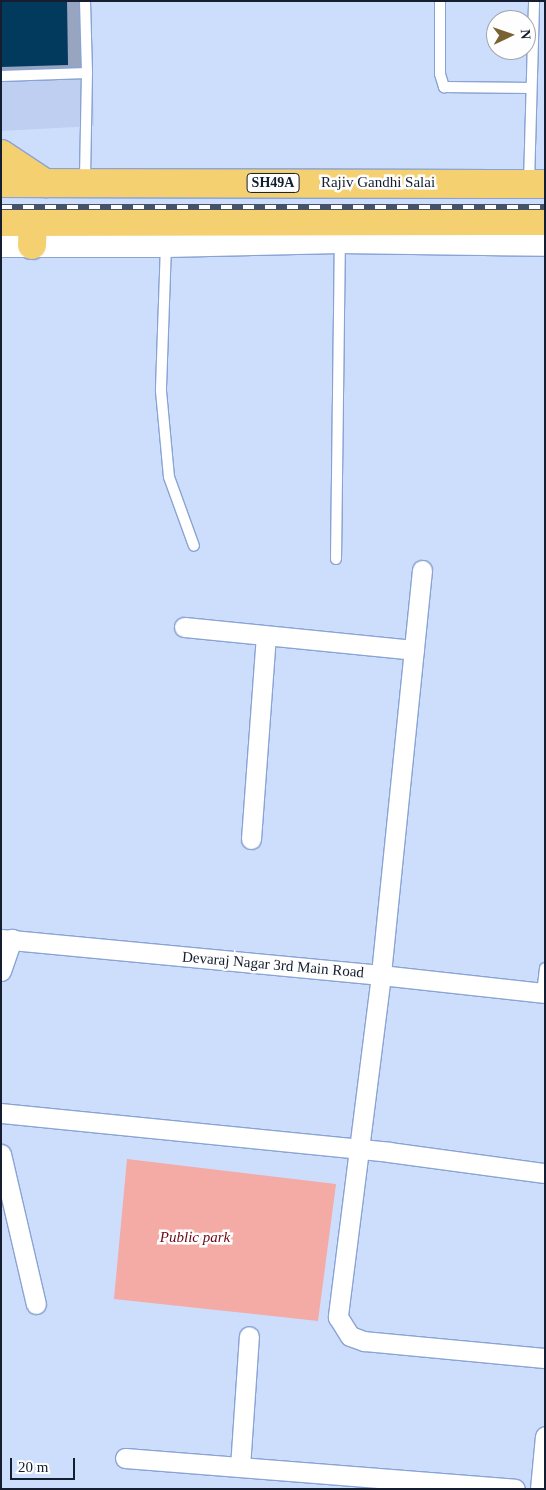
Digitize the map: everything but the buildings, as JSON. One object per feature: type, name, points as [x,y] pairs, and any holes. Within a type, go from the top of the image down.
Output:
[{"type":"main road","points":[[1,154],[45,183]]},
{"type":"main road","name":"Rajiv Gandhi Salai","points":[[1,183],[537,184]]},
{"type":"main road","points":[[1,222],[32,233],[545,222]]},
{"type":"street","points":[[1,245],[32,233],[166,246],[340,241],[545,244]]},
{"type":"street","points":[[422,570],[381,975],[338,1316],[350,1336],[364,1340],[545,1358]]},
{"type":"street","points":[[184,627],[266,637],[414,650]]},
{"type":"street","points":[[251,839],[266,637]]},
{"type":"street","points":[[1,971],[6,939]]},
{"type":"street","name":"Devaraj Nagar 3rd Main Road","points":[[6,939],[381,975],[544,993]]},
{"type":"street","points":[[1,1113],[358,1149],[545,1173]]},
{"type":"street","points":[[1,1154],[36,1304]]},
{"type":"street","points":[[240,1467],[249,1336]]},
{"type":"street","points":[[540,1489],[545,1436]]},
{"type":"street","points":[[125,1458],[515,1489]]},
{"type":"lane","points":[[85,1],[87,73],[85,182]]},
{"type":"lane","points":[[440,1],[440,74],[444,87],[531,88]]},
{"type":"lane","points":[[534,1],[531,88],[537,184]]},
{"type":"lane","points":[[1,76],[87,73]]},
{"type":"lane","points":[[336,559],[340,241]]},
{"type":"lane","points":[[166,246],[161,391],[169,477],[194,546]]},
{"type":"lane","points":[[544,993],[545,968]]},
{"type":"shaded area","points":[[1,1],[90,1],[94,126],[1,131]]},
{"type":"green space","name":"Public park","points":[[127,1159],[336,1184],[318,1321],[114,1299]]},
{"type":"railway","points":[[1,207],[545,207]]}]
